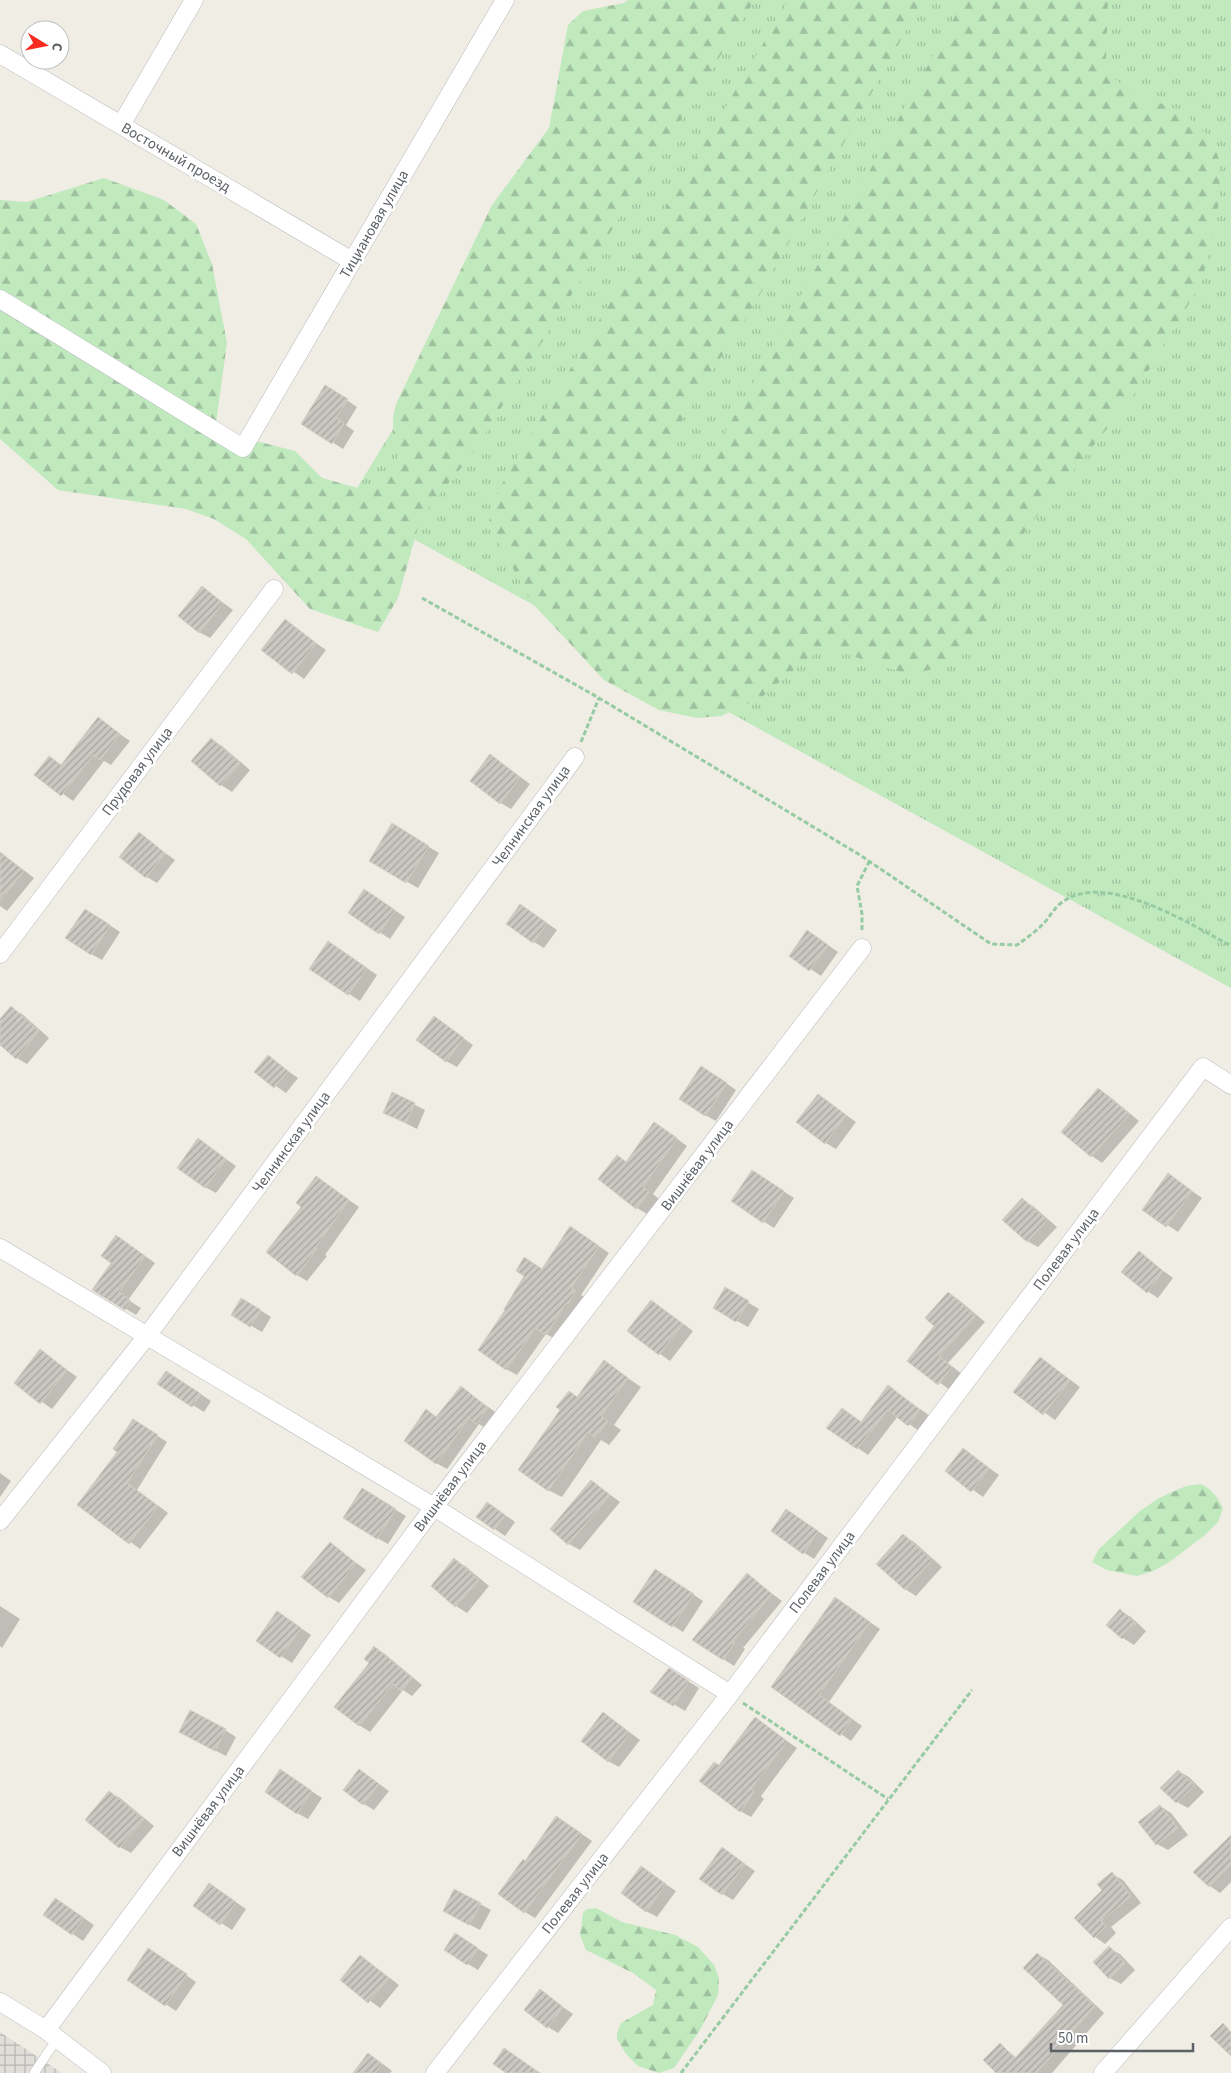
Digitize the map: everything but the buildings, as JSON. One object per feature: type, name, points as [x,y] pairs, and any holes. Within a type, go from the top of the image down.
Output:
[{"type":"street","points":[[121,125],[194,0]]},
{"type":"street","name":"Тициановая улица","points":[[0,299],[243,448],[505,0]]},
{"type":"street","name":"Восточный проезд","points":[[0,54],[352,261]]},
{"type":"street","name":"Прудовая улица","points":[[0,954],[274,589]]},
{"type":"street","name":"Челнинская улица","points":[[0,1521],[147,1336],[575,757]]},
{"type":"street","name":"Вишнёвая улица","points":[[52,2035],[434,1507],[862,948]]},
{"type":"street","name":"Полевая улица","points":[[435,2073],[730,1694],[1203,1067],[1231,1085]]},
{"type":"street","points":[[0,1248],[434,1507],[730,1694]]},
{"type":"street","points":[[1103,2073],[1231,1927]]},
{"type":"street","points":[[0,2002],[52,2035],[102,2073]]},
{"type":"lane","points":[[34,2073],[52,2035]]},
{"type":"path","points":[[422,598],[599,698],[869,862],[991,944],[1017,945],[1042,926],[1061,903],[1083,893],[1113,894],[1145,902],[1184,920],[1231,946]]},
{"type":"path","points":[[575,757],[599,698]]},
{"type":"path","points":[[862,948],[862,914],[857,886],[869,862]]},
{"type":"path","points":[[681,2073],[972,1690]]},
{"type":"path","points":[[730,1694],[888,1800]]},
{"type":"shaded area","points":[[0,2032],[62,2073],[0,2073]]},
{"type":"green space","points":[[628,0],[755,0],[473,453],[421,517],[398,598],[378,632],[310,609],[246,539],[214,519],[186,509],[58,490],[0,439],[0,200],[27,202],[104,178],[164,200],[196,224],[212,264],[227,343],[216,423],[233,435],[295,451],[322,478],[358,488],[377,489],[393,472],[396,464],[393,422],[397,402],[492,205],[549,128],[568,25],[583,11],[624,3]]},
{"type":"green space","points":[[655,0],[1231,0],[1231,988],[348,503]]},
{"type":"green space","points":[[789,0],[923,0],[758,298],[682,420],[674,442],[676,461],[694,470],[710,460],[964,0],[1108,0],[1106,58],[1112,76],[1126,89],[1184,113],[1211,139],[1219,159],[1220,198],[1202,282],[1133,396],[1018,540],[991,617],[947,667],[906,674],[829,648],[809,657],[762,697],[721,716],[697,718],[659,710],[604,680],[534,605],[488,525],[499,489]]},
{"type":"green space","points":[[1201,1484],[1214,1494],[1223,1508],[1218,1522],[1205,1535],[1168,1563],[1153,1571],[1137,1576],[1107,1570],[1092,1562],[1099,1549],[1140,1511],[1159,1498],[1186,1486]]},
{"type":"green space","points":[[596,1908],[622,1922],[675,1935],[698,1947],[714,1965],[719,1978],[718,1995],[700,2030],[674,2068],[659,2073],[638,2066],[626,2054],[617,2039],[621,2023],[653,2005],[656,1990],[633,1973],[586,1950],[580,1935],[583,1913],[587,1909]]}]
